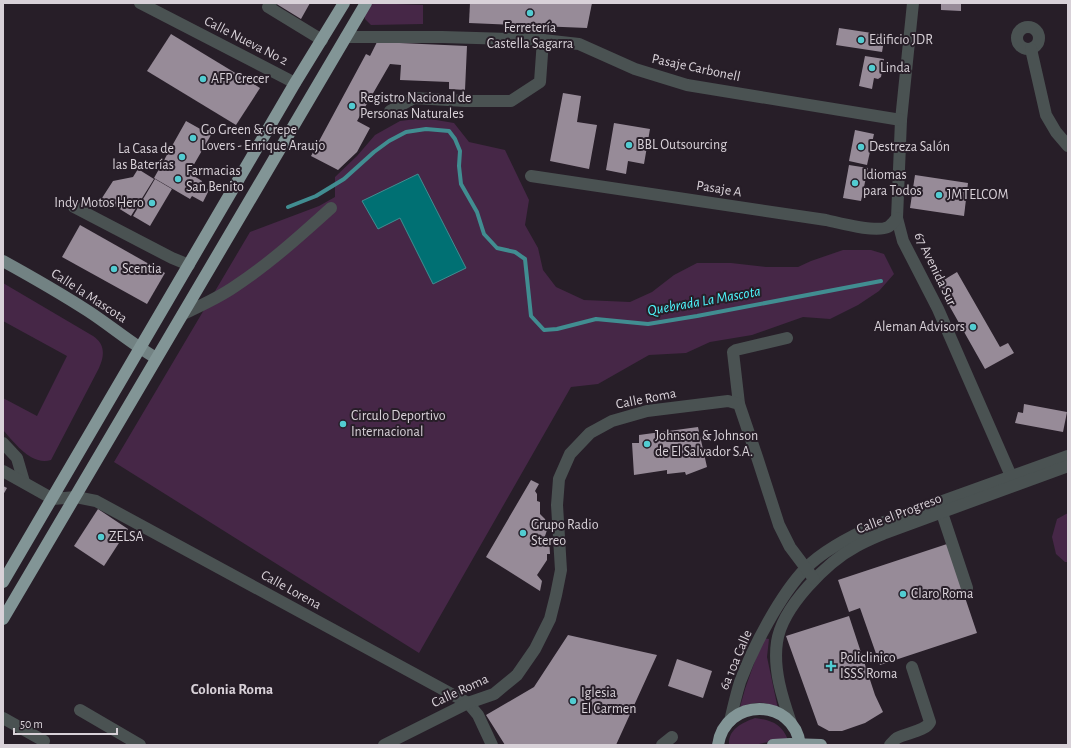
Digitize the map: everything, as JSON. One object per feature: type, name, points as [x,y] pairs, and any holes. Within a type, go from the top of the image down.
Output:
[{"type":"highway","points":[[3,582],[344,3]]},
{"type":"highway","points":[[3,619],[366,3]]},
{"type":"highway","points":[[718,745],[721,733],[730,721],[740,713],[761,708],[774,711],[786,718],[798,734],[800,744]]},
{"type":"highway","points":[[773,745],[821,745]]},
{"type":"main road","name":"Calle la Mascota","points":[[3,261],[51,288],[89,312],[156,358]]},
{"type":"street","name":"Calle Nueva No 2","points":[[140,3],[296,83]]},
{"type":"street","points":[[271,3],[268,7],[322,40]]},
{"type":"street","name":"67 Avenida Sur","points":[[913,3],[901,120],[897,218],[903,241],[938,309],[1013,480]]},
{"type":"street","name":"Pasaje Carbonell","points":[[346,37],[442,37],[543,40],[580,44],[635,69],[687,84],[901,120]]},
{"type":"street","points":[[390,111],[414,98],[465,101],[511,101],[540,82],[543,40]]},
{"type":"street","points":[[1030,49],[1046,115],[1056,132],[1068,146]]},
{"type":"street","name":"Pasaje A","points":[[532,176],[881,229],[889,226],[897,218]]},
{"type":"street","points":[[74,207],[172,258],[189,265]]},
{"type":"street","points":[[183,314],[214,298],[248,277],[274,258],[331,208]]},
{"type":"street","points":[[787,338],[733,352],[739,404],[779,525],[790,547],[814,579]]},
{"type":"street","name":"Calle Roma","points":[[384,745],[468,703],[494,694],[517,676],[535,650],[550,619],[560,570],[557,505],[559,479],[570,454],[590,433],[612,421],[647,411],[728,401],[739,404]]},
{"type":"street","points":[[3,442],[17,458],[24,482]]},
{"type":"street","name":"Calle el Progreso","points":[[791,723],[783,700],[777,670],[778,638],[781,628],[789,613],[814,579],[839,558],[857,546],[885,533],[942,513],[1068,456]]},
{"type":"street","name":"Calle el Progreso","points":[[775,612],[794,582],[806,568],[826,552],[848,538],[876,525],[1013,480],[1068,466]]},
{"type":"street","points":[[3,471],[53,499]]},
{"type":"street","name":"Calle Lorena","points":[[53,499],[76,497],[96,501],[468,703],[478,715],[492,745]]},
{"type":"street","points":[[942,513],[967,588]]},
{"type":"street","name":"6a 10a Calle","points":[[730,721],[740,683],[749,659],[775,612]]},
{"type":"street","points":[[890,745],[897,738],[924,727],[930,722],[912,667]]},
{"type":"street","points":[[80,710],[140,745]]},
{"type":"street","points":[[3,718],[44,741]]},
{"type":"street","points":[[662,745],[672,737]]},
{"type":"shaded area","points":[[371,3],[423,5],[423,24],[371,25],[365,19],[365,12]]},
{"type":"shaded area","name":"Circulo Deportivo Internacional","points":[[424,118],[454,123],[469,142],[505,150],[529,200],[525,225],[538,248],[543,270],[556,287],[584,300],[630,302],[652,292],[674,275],[697,263],[731,263],[766,267],[798,267],[843,250],[871,250],[884,254],[894,274],[879,291],[858,305],[830,319],[803,317],[752,335],[710,342],[686,353],[649,355],[598,384],[571,387],[419,653],[114,462],[250,232],[319,206],[335,197],[335,177],[357,156],[375,135],[400,121]]},
{"type":"shaded area","points":[[3,283],[93,336],[102,346],[103,354],[99,368],[51,460],[37,460],[30,457],[18,447],[3,430],[3,398],[37,416],[67,356],[3,321]]},
{"type":"shaded area","points":[[1068,513],[1068,562],[1065,562],[1056,554],[1052,537],[1057,519]]},
{"type":"shaded area","points":[[763,638],[769,639],[767,657],[778,709],[764,703],[750,704],[740,707],[745,689]]},
{"type":"shaded area","points":[[755,718],[766,720],[775,724],[783,730],[788,740],[753,745],[729,745],[729,739],[733,731],[745,722]]},
{"type":"water","points":[[418,174],[466,268],[433,284],[400,218],[378,229],[362,201]]},
{"type":"building","points":[[275,3],[310,3],[301,19]]},
{"type":"building","name":"Ferretería Castella Sagarra","points":[[470,3],[592,3],[587,28],[469,23]]},
{"type":"building","points":[[941,3],[961,3],[961,11],[941,10]]},
{"type":"building","name":"Edificio JDR","points":[[839,28],[885,35],[882,52],[836,45]]},
{"type":"building","name":"AFP Crecer","points":[[171,34],[260,88],[236,125],[147,71]]},
{"type":"building","name":"Registro Nacional de Personas Naturales","points":[[377,42],[467,46],[465,90],[449,89],[449,82],[400,80],[401,65],[390,64],[357,121],[370,128],[357,152],[338,170],[311,156],[366,54],[370,56]]},
{"type":"building","name":"Linda","points":[[865,56],[884,59],[881,77],[878,79],[874,78],[872,89],[859,86]]},
{"type":"building","points":[[563,93],[581,96],[577,122],[597,125],[589,169],[550,161]]},
{"type":"building","points":[[186,121],[211,135],[189,173],[202,181],[200,185],[209,190],[203,202],[192,196],[190,199],[154,178]]},
{"type":"building","name":"BBL Outsourcing","points":[[614,123],[650,129],[644,164],[628,161],[626,174],[606,170]]},
{"type":"building","name":"Destreza Salón","points":[[855,130],[874,134],[867,165],[849,161]]},
{"type":"building","name":"Idiomas para Todos","points":[[849,165],[868,168],[861,201],[843,198]]},
{"type":"building","points":[[138,169],[154,179],[131,216],[102,198],[113,181],[133,177]]},
{"type":"building","name":"JMTELCOM","points":[[915,175],[968,183],[964,216],[910,208]]},
{"type":"building","name":"Indy Motos Hero","points":[[155,179],[172,189],[150,226],[133,216]]},
{"type":"building","points":[[80,225],[165,273],[147,304],[62,257]]},
{"type":"building","points":[[957,272],[1000,347],[1008,343],[1014,353],[985,369],[937,284]]},
{"type":"building","points":[[1024,404],[1067,412],[1063,432],[1015,423],[1018,412],[1023,413]]},
{"type":"building","points":[[698,427],[707,467],[686,475],[685,472],[667,474],[667,470],[634,475],[632,443],[639,443],[639,435]]},
{"type":"building","name":"Grupo Radio Stereo","points":[[531,480],[539,484],[535,491],[537,494],[537,501],[540,502],[540,514],[546,522],[544,527],[547,530],[545,536],[549,538],[550,554],[547,554],[547,560],[537,575],[542,581],[540,591],[486,557]]},
{"type":"building","points":[[3,486],[7,488],[3,495]]},
{"type":"building","name":"ZELSA","points":[[98,509],[128,529],[104,566],[74,546]]},
{"type":"building","name":"Claro Roma","points":[[947,544],[977,633],[880,665],[860,608],[849,612],[838,580]]},
{"type":"building","name":"Policlinico ISSS Roma","points":[[849,616],[875,695],[883,712],[865,723],[842,731],[829,731],[818,725],[786,636]]},
{"type":"building","name":"Iglesia El Carmen","points":[[568,635],[657,655],[616,745],[505,745],[486,715],[534,687]]},
{"type":"building","points":[[677,659],[712,671],[703,698],[668,686]]},
{"type":"waterway","name":"Quebrada La Mascota","points":[[288,207],[316,196],[344,179],[374,152],[389,141],[406,132],[426,129],[449,131],[455,139],[460,151],[459,166],[461,184],[477,212],[484,234],[497,248],[515,252],[525,259],[531,316],[544,330],[557,329],[596,319],[648,324],[881,281]]},
{"type":"place","name":"Ferretería Castella Sagarra","points":[[530,13]]},
{"type":"place","name":"Edificio JDR","points":[[861,40]]},
{"type":"place","name":"Linda","points":[[872,68]]},
{"type":"place","name":"AFP Crecer","points":[[203,79]]},
{"type":"place","name":"Registro Nacional de Personas Naturales","points":[[352,106]]},
{"type":"place","name":"Go Green & Crepe Lovers - Enrique Araujo","points":[[193,138]]},
{"type":"place","name":"BBL Outsourcing","points":[[629,145]]},
{"type":"place","name":"Destreza Salón","points":[[861,147]]},
{"type":"place","name":"La Casa de las Baterías","points":[[182,157]]},
{"type":"place","name":"Farmacias San Benito","points":[[178,179]]},
{"type":"place","name":"Idiomas para Todos","points":[[855,183]]},
{"type":"place","name":"JMTELCOM","points":[[939,195]]},
{"type":"place","name":"Indy Motos Hero","points":[[152,203]]},
{"type":"place","name":"Scentia","points":[[114,269]]},
{"type":"place","name":"Aleman Advisors","points":[[973,327]]},
{"type":"place","name":"Circulo Deportivo Internacional","points":[[343,424]]},
{"type":"place","name":"Johnson & Johnson de El Salvador S.A.","points":[[647,444]]},
{"type":"place","name":"Grupo Radio Stereo","points":[[523,533]]},
{"type":"place","name":"ZELSA","points":[[101,537]]},
{"type":"place","name":"Claro Roma","points":[[903,594]]},
{"type":"place","name":"Policlinico ISSS Roma","points":[[831,666]]},
{"type":"place","name":"Iglesia El Carmen","points":[[573,701]]},
{"type":"district","name":"Colonia Roma","points":[[232,689]]}]
